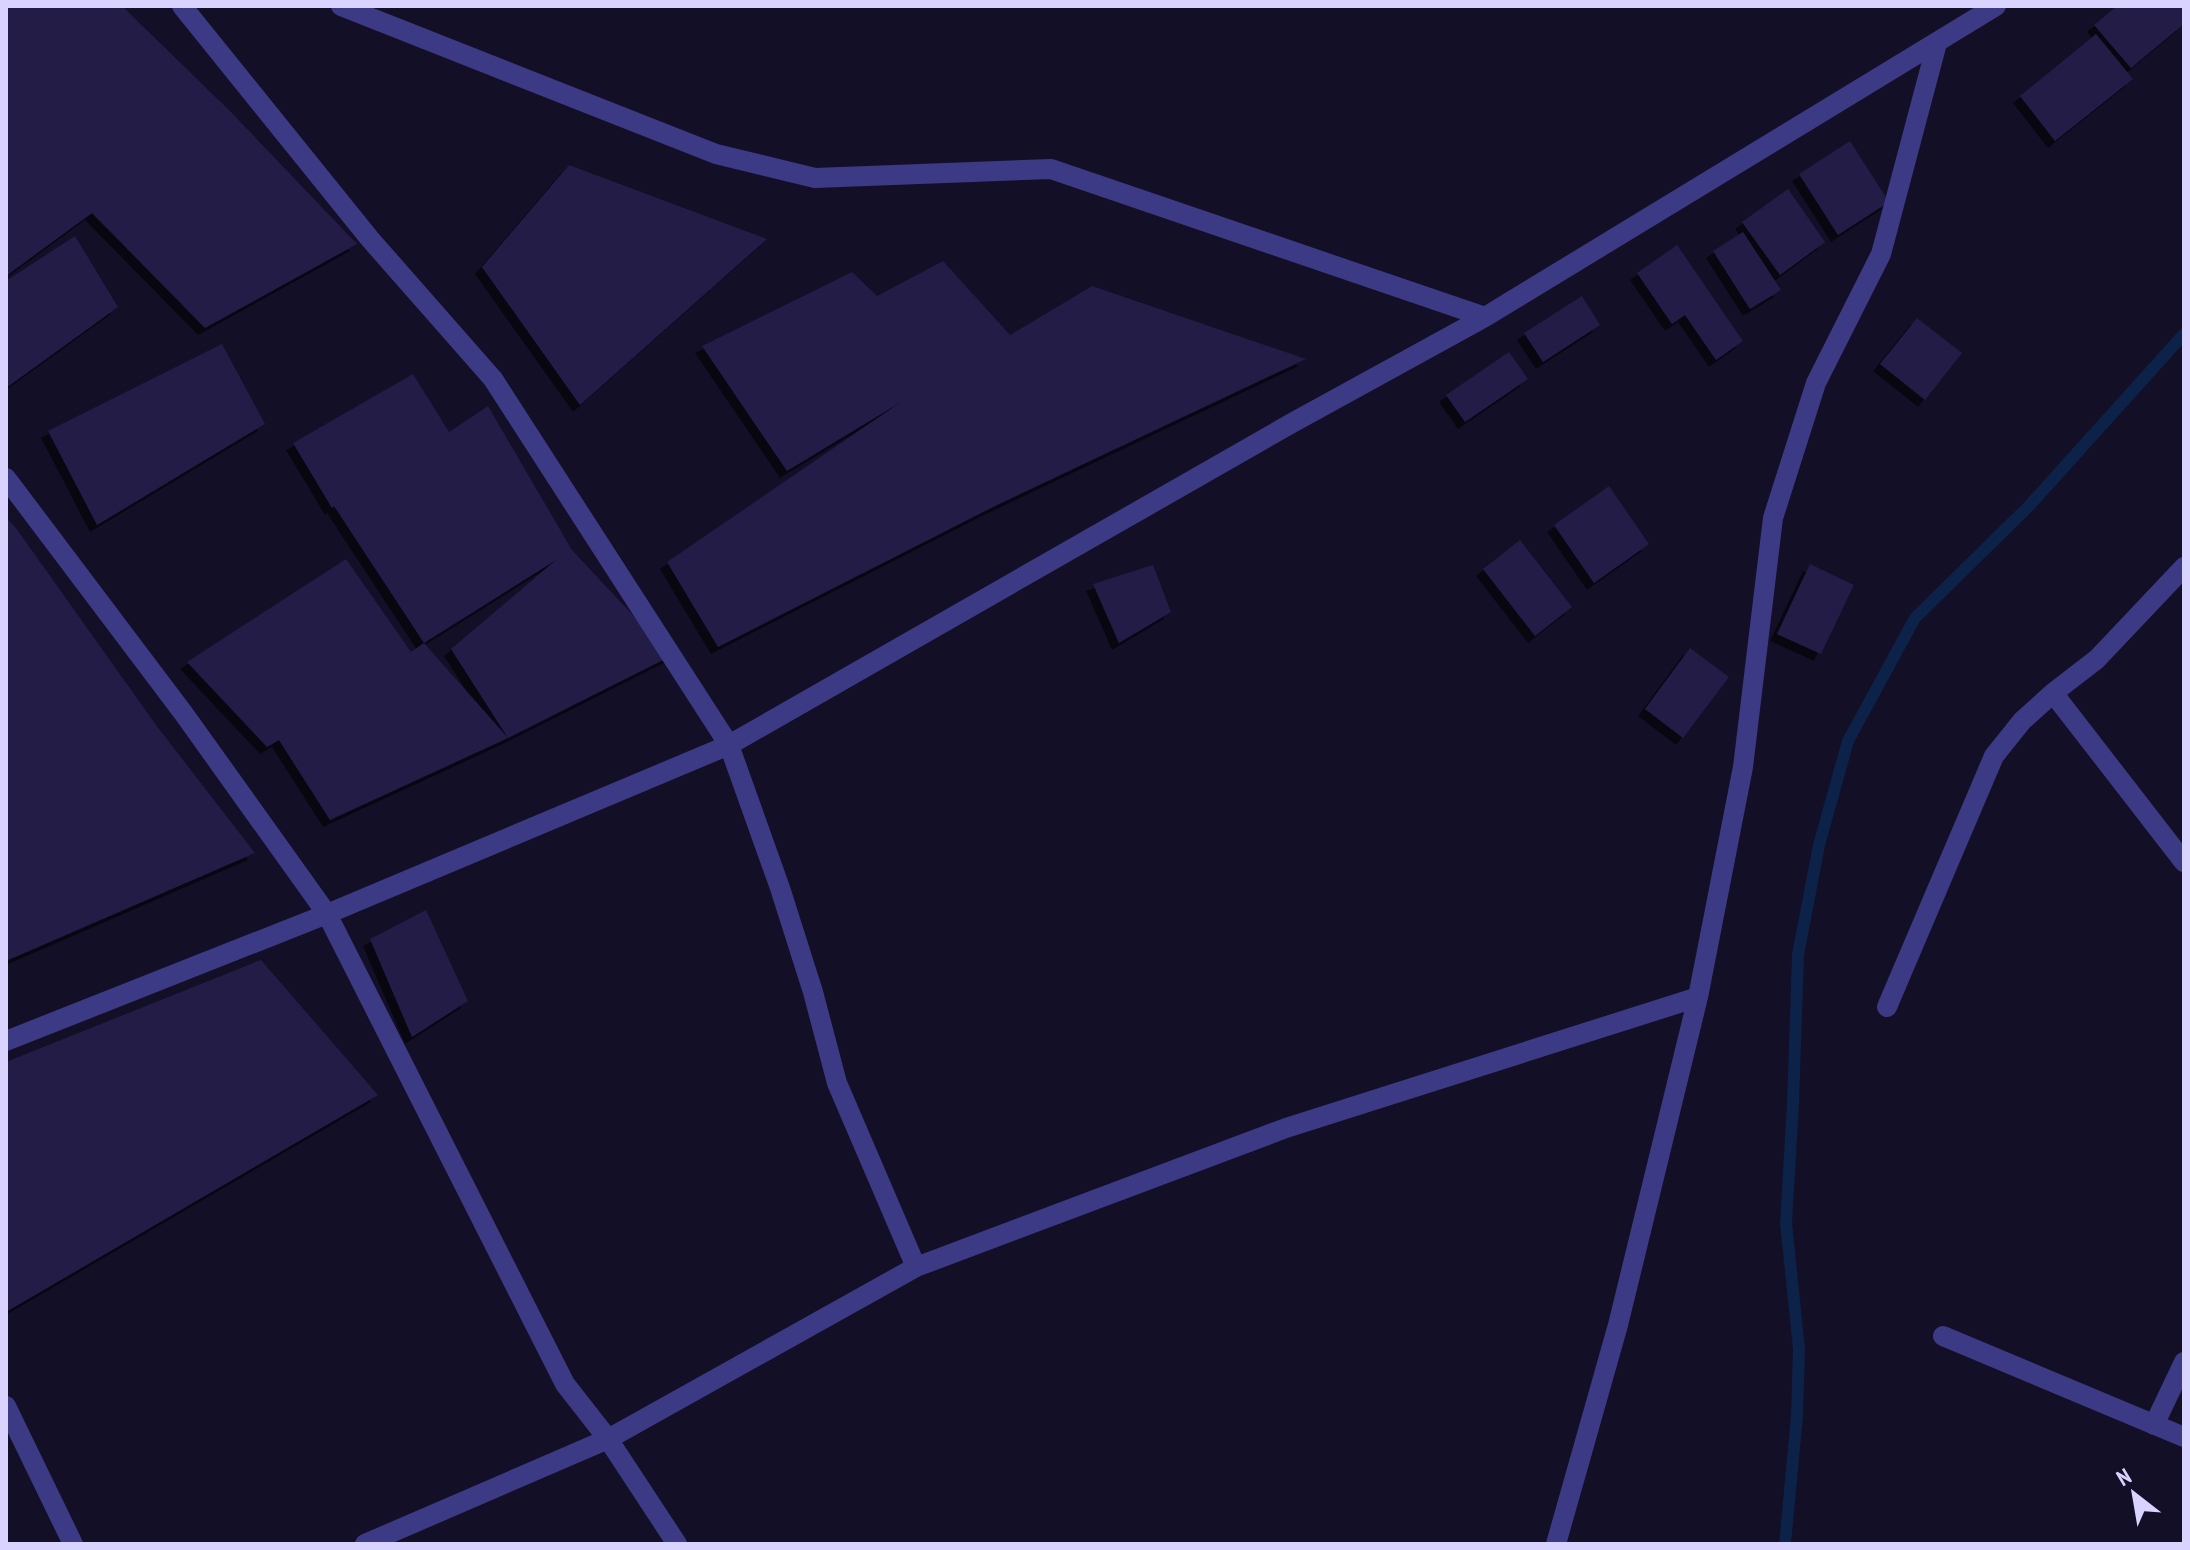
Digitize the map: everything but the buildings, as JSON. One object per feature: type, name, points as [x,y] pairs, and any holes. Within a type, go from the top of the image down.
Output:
[{"type":"street","points":[[182,6],[370,239],[493,379],[729,745],[780,888],[813,992],[837,1083],[916,1267]]},
{"type":"street","points":[[341,6],[716,154],[815,178],[1051,169],[1485,317]]},
{"type":"street","points":[[6,1041],[327,914],[729,745],[1485,317],[1996,6]]},
{"type":"street","points":[[1556,1544],[1618,1325],[1698,997],[1743,767],[1773,518],[1816,383],[1881,254],[1937,43]]},
{"type":"street","points":[[6,478],[184,714],[327,914],[565,1384],[608,1439],[677,1544]]},
{"type":"street","points":[[1887,1007],[1994,756],[2022,721],[2097,659],[2184,567]]},
{"type":"street","points":[[2053,693],[2184,862]]},
{"type":"street","points":[[365,1544],[608,1439],[916,1267],[1286,1128],[1698,997]]},
{"type":"street","points":[[1943,1336],[2184,1437]]},
{"type":"street","points":[[2154,1425],[2184,1362]]},
{"type":"street","points":[[6,1406],[73,1544]]},
{"type":"waterway","points":[[1785,1544],[1797,1416],[1799,1349],[1786,1223],[1798,955],[1819,845],[1848,741],[1915,618],[2029,506],[2184,334]]}]
